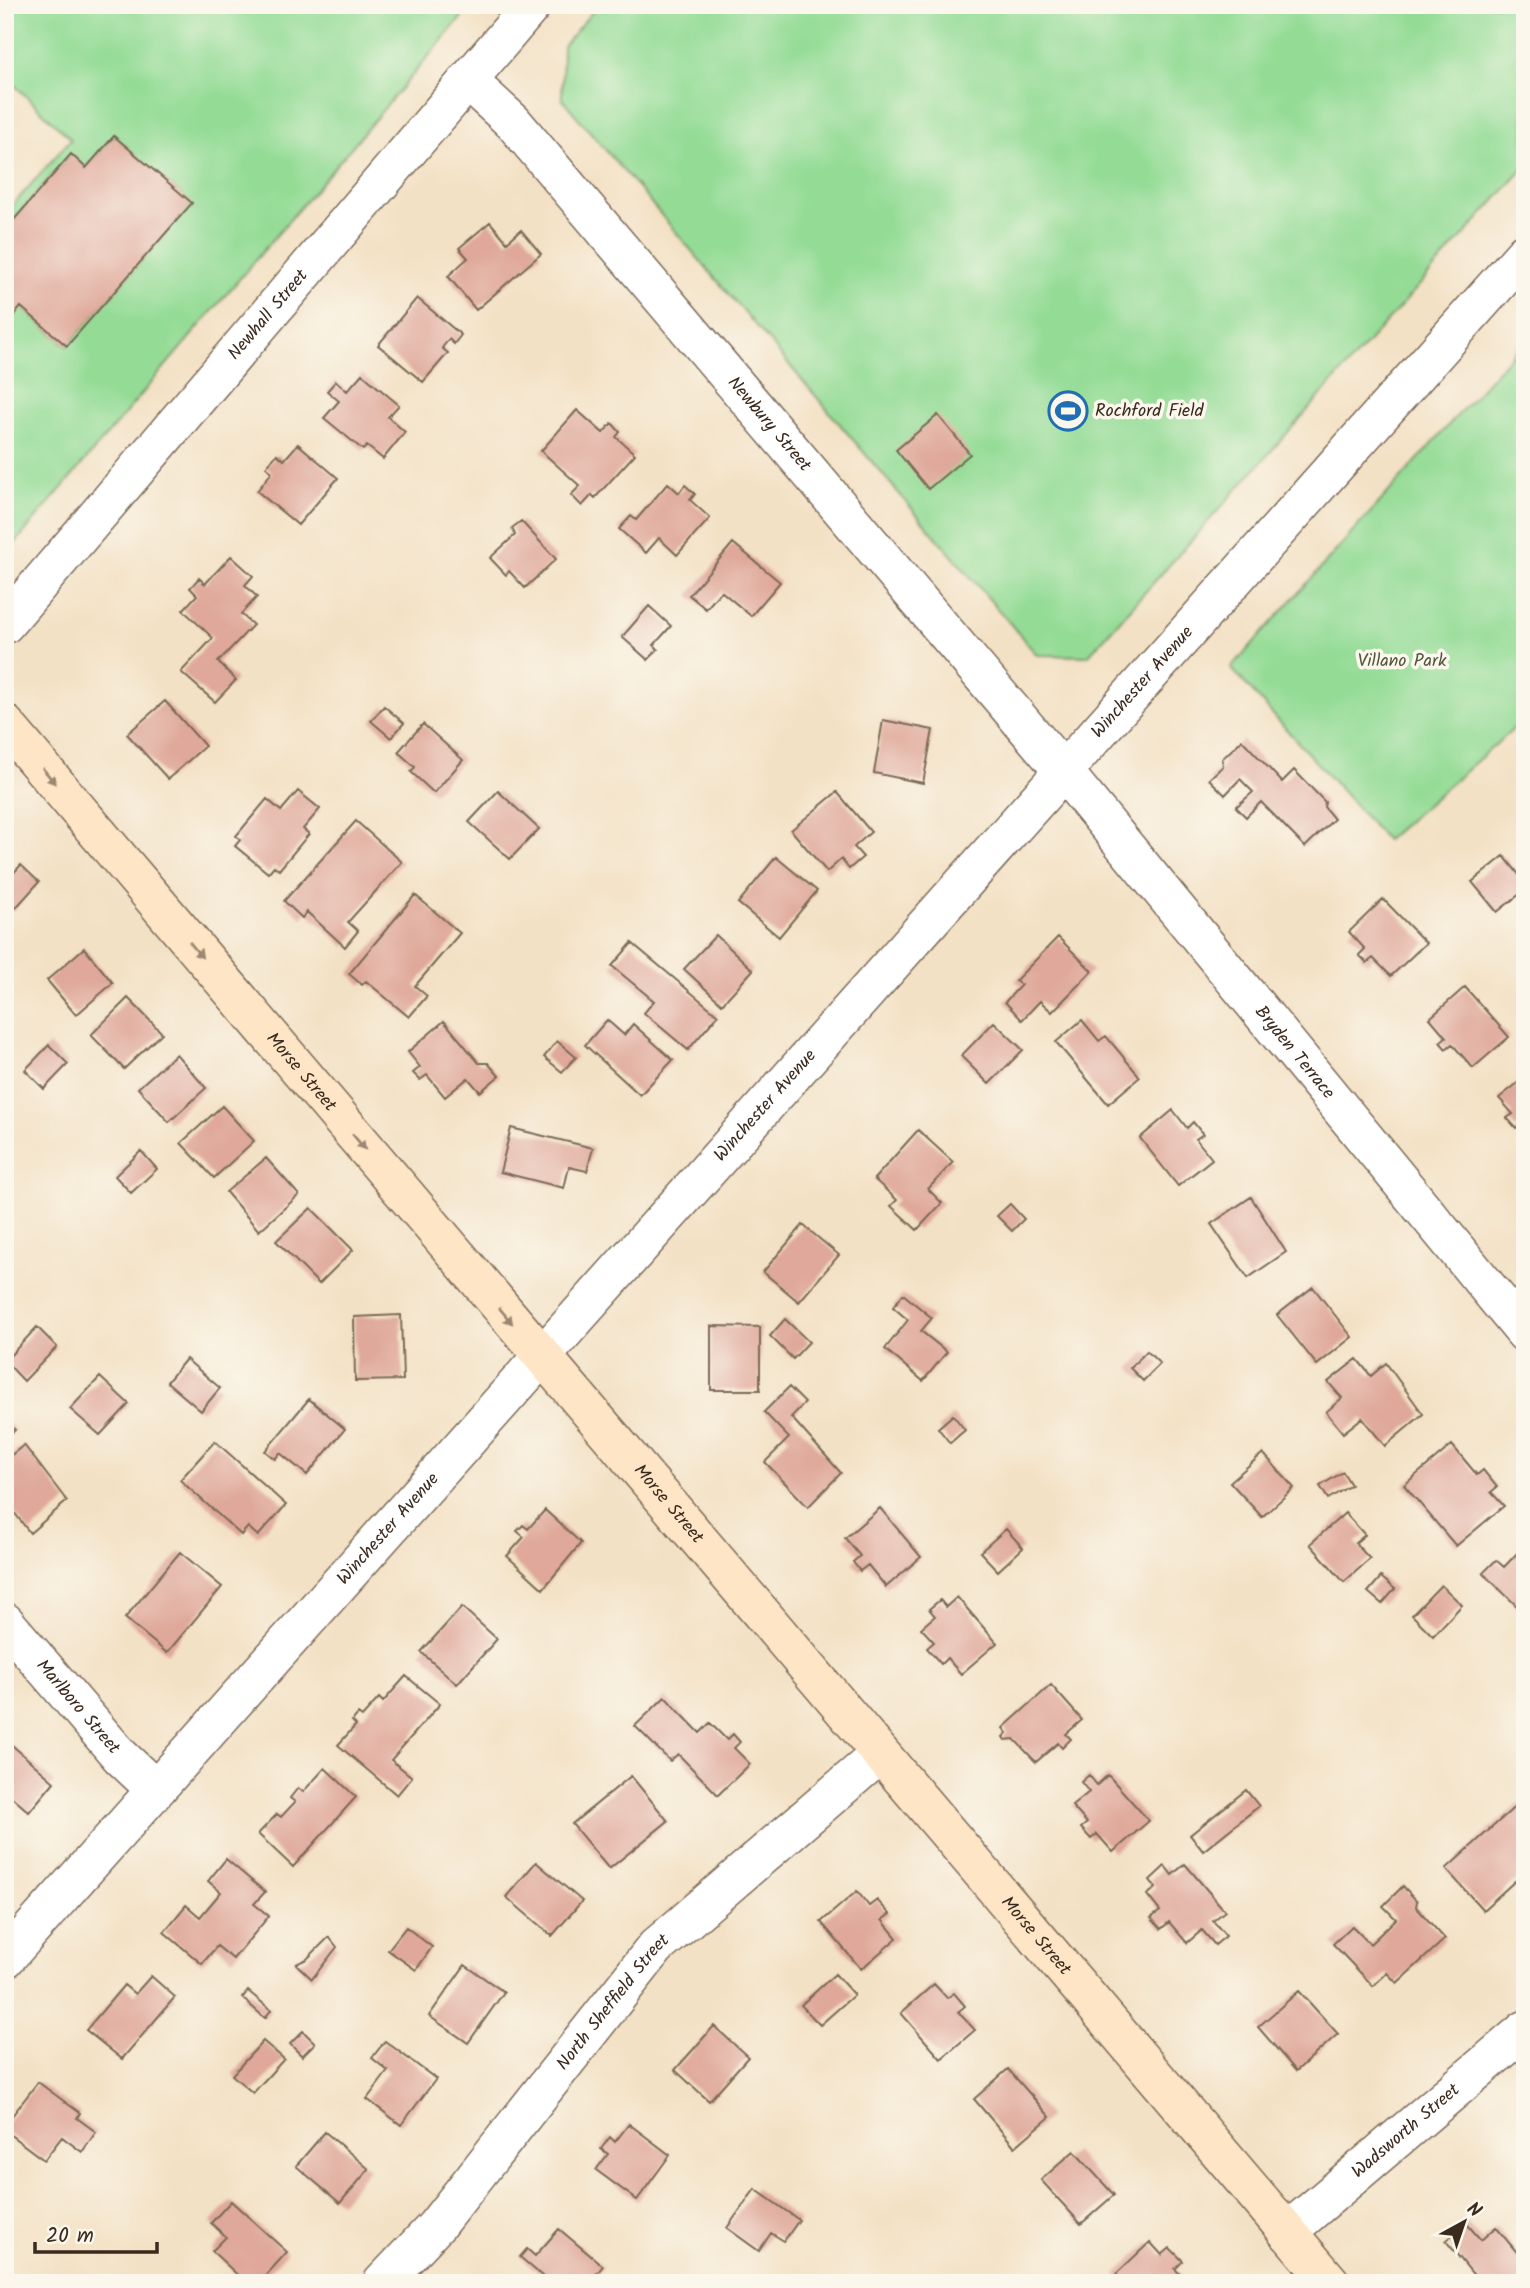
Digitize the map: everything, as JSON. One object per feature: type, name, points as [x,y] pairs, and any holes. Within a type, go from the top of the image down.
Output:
[{"type":"main road","name":"Morse Street","points":[[5,724],[879,1755],[1331,2283]]},
{"type":"street","name":"Newhall Street","points":[[5,624],[532,5]]},
{"type":"street","name":"Newbury Street","points":[[468,81],[513,122],[1064,772]]},
{"type":"street","name":"Winchester Avenue","points":[[5,1959],[1525,253]]},
{"type":"street","name":"Bryden Terrace","points":[[1064,772],[1525,1333]]},
{"type":"street","name":"Marlboro Street","points":[[5,1622],[110,1746],[155,1790]]},
{"type":"street","name":"North Sheffield Street","points":[[382,2283],[436,2226],[656,1947],[879,1755]]},
{"type":"street","name":"Wadsworth Street","points":[[1287,2232],[1525,2030]]},
{"type":"green space","points":[[5,5],[472,5],[5,555],[5,327],[21,307],[67,346],[191,203],[114,136],[86,168],[70,155],[5,230],[5,214],[71,139],[5,76]]},
{"type":"green space","name":"Rochford Field","points":[[598,5],[1525,5],[1525,167],[1088,656],[1037,655],[562,99],[563,46]]},
{"type":"green space","name":"Villano Park","points":[[1525,340],[1525,719],[1386,840],[1231,668]]},
{"type":"building","points":[[114,136],[192,203],[67,346],[21,307],[5,327],[5,230],[71,154],[86,168]]},
{"type":"building","points":[[490,222],[507,242],[521,230],[541,254],[476,310],[448,276],[468,258],[459,248]]},
{"type":"building","points":[[417,298],[461,335],[454,344],[449,339],[442,348],[448,353],[423,382],[378,345]]},
{"type":"building","points":[[362,374],[399,405],[388,417],[405,432],[383,459],[367,446],[363,450],[324,418],[339,401],[327,391],[336,381],[347,391]]},
{"type":"building","points":[[577,410],[603,433],[612,423],[620,432],[616,437],[635,454],[595,498],[592,495],[582,506],[571,495],[580,486],[541,451]]},
{"type":"building","points":[[938,415],[970,454],[928,489],[896,450]]},
{"type":"building","points":[[298,444],[338,478],[298,525],[257,491],[272,472],[266,467],[277,454],[284,460]]},
{"type":"building","points":[[668,483],[679,493],[685,485],[695,494],[690,500],[710,518],[677,555],[659,538],[646,553],[619,529],[631,516],[636,520]]},
{"type":"building","points":[[521,521],[556,559],[525,588],[509,571],[506,575],[490,558],[515,535],[512,528]]},
{"type":"building","points":[[733,543],[780,582],[751,616],[721,591],[706,609],[689,595]]},
{"type":"building","points":[[231,556],[253,576],[245,585],[257,597],[241,614],[253,625],[218,662],[236,680],[215,702],[181,672],[213,638],[183,610],[197,595],[190,588],[199,578],[205,584]]},
{"type":"building","points":[[649,606],[671,626],[654,645],[658,649],[648,660],[622,637]]},
{"type":"building","points":[[165,701],[205,746],[168,779],[127,734]]},
{"type":"building","points":[[384,706],[404,723],[391,738],[371,721]]},
{"type":"building","points":[[883,720],[933,730],[923,783],[874,773]]},
{"type":"building","points":[[423,724],[463,760],[434,793],[411,772],[415,767],[398,752]]},
{"type":"building","points":[[1242,740],[1282,782],[1294,770],[1325,802],[1324,807],[1334,819],[1305,847],[1261,802],[1246,817],[1236,807],[1253,792],[1240,779],[1225,795],[1209,779],[1223,766],[1222,759]]},
{"type":"building","points":[[298,791],[320,809],[303,829],[309,834],[279,870],[274,866],[268,873],[235,846],[240,840],[236,836],[267,799],[281,811]]},
{"type":"building","points":[[498,791],[539,829],[510,859],[469,822]]},
{"type":"building","points":[[837,792],[871,832],[854,847],[863,857],[849,869],[841,859],[827,872],[791,830]]},
{"type":"building","points":[[356,821],[402,862],[348,922],[358,931],[345,947],[307,912],[302,918],[284,901]]},
{"type":"building","points":[[1504,856],[1525,882],[1525,890],[1497,912],[1472,882]]},
{"type":"building","points":[[776,857],[817,891],[779,937],[738,903]]},
{"type":"building","points":[[21,865],[39,882],[13,911],[5,904],[5,882]]},
{"type":"building","points":[[415,895],[460,933],[415,986],[427,996],[409,1017],[366,981],[362,985],[349,974]]},
{"type":"building","points":[[1383,899],[1426,943],[1391,976],[1373,958],[1367,963],[1359,955],[1365,949],[1349,932]]},
{"type":"building","points":[[716,935],[753,970],[722,1004],[684,969]]},
{"type":"building","points":[[1058,937],[1092,971],[1052,1012],[1040,1001],[1022,1020],[1005,1002],[1021,985],[1015,981]]},
{"type":"building","points":[[632,943],[718,1015],[688,1050],[644,1013],[654,1001],[612,966]]},
{"type":"building","points":[[84,948],[113,983],[76,1015],[47,980]]},
{"type":"building","points":[[1465,987],[1509,1037],[1473,1068],[1452,1044],[1446,1049],[1440,1042],[1446,1037],[1430,1018]]},
{"type":"building","points":[[128,998],[162,1033],[124,1069],[91,1035]]},
{"type":"building","points":[[607,1020],[624,1035],[633,1024],[673,1060],[640,1095],[585,1045]]},
{"type":"building","points":[[1082,1020],[1099,1041],[1106,1036],[1140,1077],[1108,1104],[1056,1042]]},
{"type":"building","points":[[444,1021],[479,1063],[488,1063],[499,1076],[480,1092],[468,1078],[445,1097],[427,1075],[420,1080],[413,1073],[420,1067],[408,1052]]},
{"type":"building","points":[[994,1022],[1023,1050],[989,1084],[961,1056]]},
{"type":"building","points":[[557,1041],[576,1057],[562,1072],[544,1057]]},
{"type":"building","points":[[49,1045],[68,1064],[44,1089],[25,1070]]},
{"type":"building","points":[[176,1054],[206,1088],[169,1122],[138,1088]]},
{"type":"building","points":[[1525,1077],[1525,1129],[1520,1124],[1516,1128],[1507,1118],[1513,1114],[1499,1098]]},
{"type":"building","points":[[222,1106],[254,1141],[214,1178],[181,1143]]},
{"type":"building","points":[[1173,1110],[1187,1128],[1193,1122],[1203,1134],[1196,1139],[1212,1159],[1178,1186],[1140,1138]]},
{"type":"building","points":[[511,1128],[593,1148],[587,1171],[569,1167],[564,1188],[500,1172]]},
{"type":"building","points":[[918,1130],[953,1162],[928,1189],[942,1203],[917,1230],[891,1206],[897,1200],[874,1179]]},
{"type":"building","points":[[141,1151],[157,1169],[131,1193],[115,1176]]},
{"type":"building","points":[[266,1158],[299,1195],[259,1231],[226,1192]]},
{"type":"building","points":[[1251,1197],[1286,1252],[1248,1278],[1211,1224]]},
{"type":"building","points":[[1010,1204],[1024,1219],[1012,1231],[997,1216]]},
{"type":"building","points":[[311,1208],[353,1250],[319,1284],[276,1241]]},
{"type":"building","points":[[803,1225],[839,1255],[799,1302],[763,1272]]},
{"type":"building","points":[[1313,1287],[1352,1337],[1317,1365],[1277,1315]]},
{"type":"building","points":[[903,1294],[932,1318],[921,1331],[947,1352],[923,1381],[885,1349],[908,1320],[893,1307]]},
{"type":"building","points":[[401,1315],[403,1380],[355,1381],[354,1317]]},
{"type":"building","points":[[785,1319],[809,1342],[793,1359],[770,1336]]},
{"type":"building","points":[[711,1326],[760,1327],[760,1390],[711,1390]]},
{"type":"building","points":[[37,1327],[57,1347],[24,1381],[5,1361]]},
{"type":"building","points":[[1147,1351],[1160,1364],[1143,1381],[1130,1368]]},
{"type":"building","points":[[186,1359],[220,1388],[201,1411],[167,1382]]},
{"type":"building","points":[[1357,1359],[1371,1376],[1386,1363],[1423,1414],[1385,1446],[1362,1418],[1343,1433],[1326,1412],[1342,1398],[1328,1382]]},
{"type":"building","points":[[100,1377],[129,1404],[100,1435],[70,1409]]},
{"type":"building","points":[[789,1387],[805,1403],[791,1417],[841,1473],[808,1507],[765,1462],[789,1438],[764,1412]]},
{"type":"building","points":[[309,1399],[345,1429],[307,1475],[280,1453],[275,1459],[265,1451]]},
{"type":"building","points":[[953,1415],[965,1430],[950,1443],[938,1428]]},
{"type":"building","points":[[5,1419],[15,1430],[5,1439]]},
{"type":"building","points":[[215,1441],[286,1505],[258,1536],[248,1527],[241,1535],[180,1480]]},
{"type":"building","points":[[24,1445],[67,1501],[30,1533],[10,1507],[5,1507],[5,1460]]},
{"type":"building","points":[[1452,1445],[1477,1475],[1483,1470],[1497,1487],[1491,1492],[1504,1506],[1456,1546],[1404,1485]]},
{"type":"building","points":[[1263,1453],[1294,1488],[1262,1517],[1230,1482]]},
{"type":"building","points":[[1343,1472],[1351,1485],[1328,1499],[1320,1486]]},
{"type":"building","points":[[880,1508],[921,1557],[886,1587],[868,1565],[860,1571],[853,1562],[860,1556],[845,1538]]},
{"type":"building","points":[[545,1510],[581,1543],[543,1589],[507,1556],[524,1537],[517,1531],[523,1525],[528,1529]]},
{"type":"building","points":[[1345,1513],[1365,1535],[1355,1543],[1370,1559],[1344,1582],[1310,1544]]},
{"type":"building","points":[[1006,1529],[1023,1548],[998,1571],[980,1552]]},
{"type":"building","points":[[1523,1547],[1525,1614],[1483,1573],[1496,1560],[1504,1567]]},
{"type":"building","points":[[180,1552],[222,1587],[167,1653],[125,1618]]},
{"type":"building","points":[[1381,1577],[1395,1589],[1382,1604],[1368,1592]]},
{"type":"building","points":[[1441,1585],[1462,1605],[1433,1636],[1412,1615]]},
{"type":"building","points":[[957,1597],[997,1643],[961,1674],[947,1658],[941,1664],[927,1648],[934,1642],[921,1628],[935,1616],[929,1609],[940,1600],[946,1607]]},
{"type":"building","points":[[462,1607],[497,1639],[457,1684],[421,1652]]},
{"type":"building","points":[[406,1676],[440,1704],[391,1760],[412,1777],[397,1795],[338,1745],[356,1725],[352,1721],[358,1714],[362,1717],[379,1698],[383,1702]]},
{"type":"building","points":[[1051,1685],[1082,1720],[1066,1734],[1071,1739],[1062,1748],[1058,1743],[1036,1762],[1014,1739],[1005,1740],[1003,1737],[1007,1733],[1003,1728]]},
{"type":"building","points":[[665,1697],[700,1733],[710,1723],[727,1740],[733,1734],[740,1742],[734,1748],[750,1764],[718,1795],[678,1754],[670,1761],[635,1726]]},
{"type":"building","points":[[5,1739],[54,1782],[29,1812],[5,1791]]},
{"type":"building","points":[[325,1768],[356,1797],[293,1867],[258,1834],[277,1814],[281,1817],[295,1802],[290,1798],[298,1788],[303,1792]]},
{"type":"building","points":[[1089,1775],[1097,1785],[1108,1775],[1149,1821],[1113,1852],[1097,1834],[1091,1839],[1081,1828],[1087,1823],[1072,1806],[1089,1792],[1081,1782]]},
{"type":"building","points":[[631,1776],[668,1821],[609,1869],[572,1824]]},
{"type":"building","points":[[1246,1790],[1259,1806],[1203,1851],[1190,1835]]},
{"type":"building","points":[[1519,1803],[1525,1810],[1525,1883],[1521,1887],[1515,1881],[1483,1910],[1446,1869]]},
{"type":"building","points":[[5,1828],[13,1834],[5,1844]]},
{"type":"building","points":[[226,1859],[265,1892],[254,1904],[269,1916],[233,1959],[217,1946],[202,1964],[164,1932],[186,1905],[200,1917],[221,1892],[208,1881]]},
{"type":"building","points":[[536,1862],[582,1901],[552,1936],[506,1897]]},
{"type":"building","points":[[1185,1864],[1225,1911],[1213,1921],[1226,1936],[1215,1945],[1202,1930],[1187,1943],[1169,1922],[1161,1929],[1151,1918],[1160,1911],[1147,1895],[1156,1888],[1150,1880],[1165,1866],[1172,1875]]},
{"type":"building","points":[[1403,1886],[1417,1901],[1416,1907],[1445,1939],[1397,1983],[1387,1973],[1373,1986],[1333,1944],[1352,1926],[1370,1944],[1396,1919],[1383,1906]]},
{"type":"building","points":[[857,1891],[869,1906],[877,1900],[890,1914],[882,1920],[897,1938],[861,1969],[821,1922]]},
{"type":"building","points":[[406,1927],[432,1947],[416,1970],[388,1950]]},
{"type":"building","points":[[329,1937],[337,1947],[312,1979],[296,1964],[307,1959]]},
{"type":"building","points":[[465,1965],[504,1992],[468,2043],[429,2016]]},
{"type":"building","points":[[835,1974],[854,1995],[820,2025],[801,2005]]},
{"type":"building","points":[[151,1976],[175,1997],[122,2059],[86,2030],[124,1985],[135,1994]]},
{"type":"building","points":[[934,1984],[947,1998],[954,1993],[965,2006],[958,2012],[975,2030],[941,2059],[901,2013]]},
{"type":"building","points":[[248,1991],[271,2010],[265,2018],[242,1998]]},
{"type":"building","points":[[1299,1991],[1338,2034],[1296,2071],[1258,2027]]},
{"type":"building","points":[[714,2026],[748,2057],[709,2101],[675,2070]]},
{"type":"building","points":[[303,2031],[315,2043],[302,2056],[290,2044]]},
{"type":"building","points":[[263,2041],[284,2059],[253,2093],[232,2075]]},
{"type":"building","points":[[385,2041],[436,2079],[401,2125],[367,2099],[388,2071],[372,2058]]},
{"type":"building","points":[[1008,2069],[1050,2117],[1015,2147],[974,2099]]},
{"type":"building","points":[[38,2082],[80,2113],[77,2118],[96,2132],[82,2152],[62,2137],[44,2160],[5,2131],[5,2125]]},
{"type":"building","points":[[629,2124],[670,2155],[637,2200],[596,2170],[608,2154],[601,2149],[610,2137],[615,2142]]},
{"type":"building","points":[[325,2132],[369,2169],[340,2203],[296,2166]]},
{"type":"building","points":[[1074,2151],[1114,2195],[1081,2224],[1041,2180]]},
{"type":"building","points":[[755,2189],[799,2220],[784,2241],[771,2233],[759,2251],[727,2228]]},
{"type":"building","points":[[231,2201],[287,2252],[259,2283],[246,2283],[212,2251],[226,2237],[211,2223]]},
{"type":"building","points":[[1467,2224],[1481,2240],[1496,2227],[1525,2262],[1525,2283],[1480,2283],[1446,2241]]},
{"type":"building","points":[[559,2229],[603,2266],[589,2283],[550,2283],[520,2257],[527,2249],[535,2256]]},
{"type":"building","points":[[1150,2242],[1162,2255],[1170,2248],[1183,2261],[1175,2269],[1189,2283],[1124,2283],[1116,2274]]},
{"type":"place","name":"Rochford Field","points":[[1068,411]]}]
